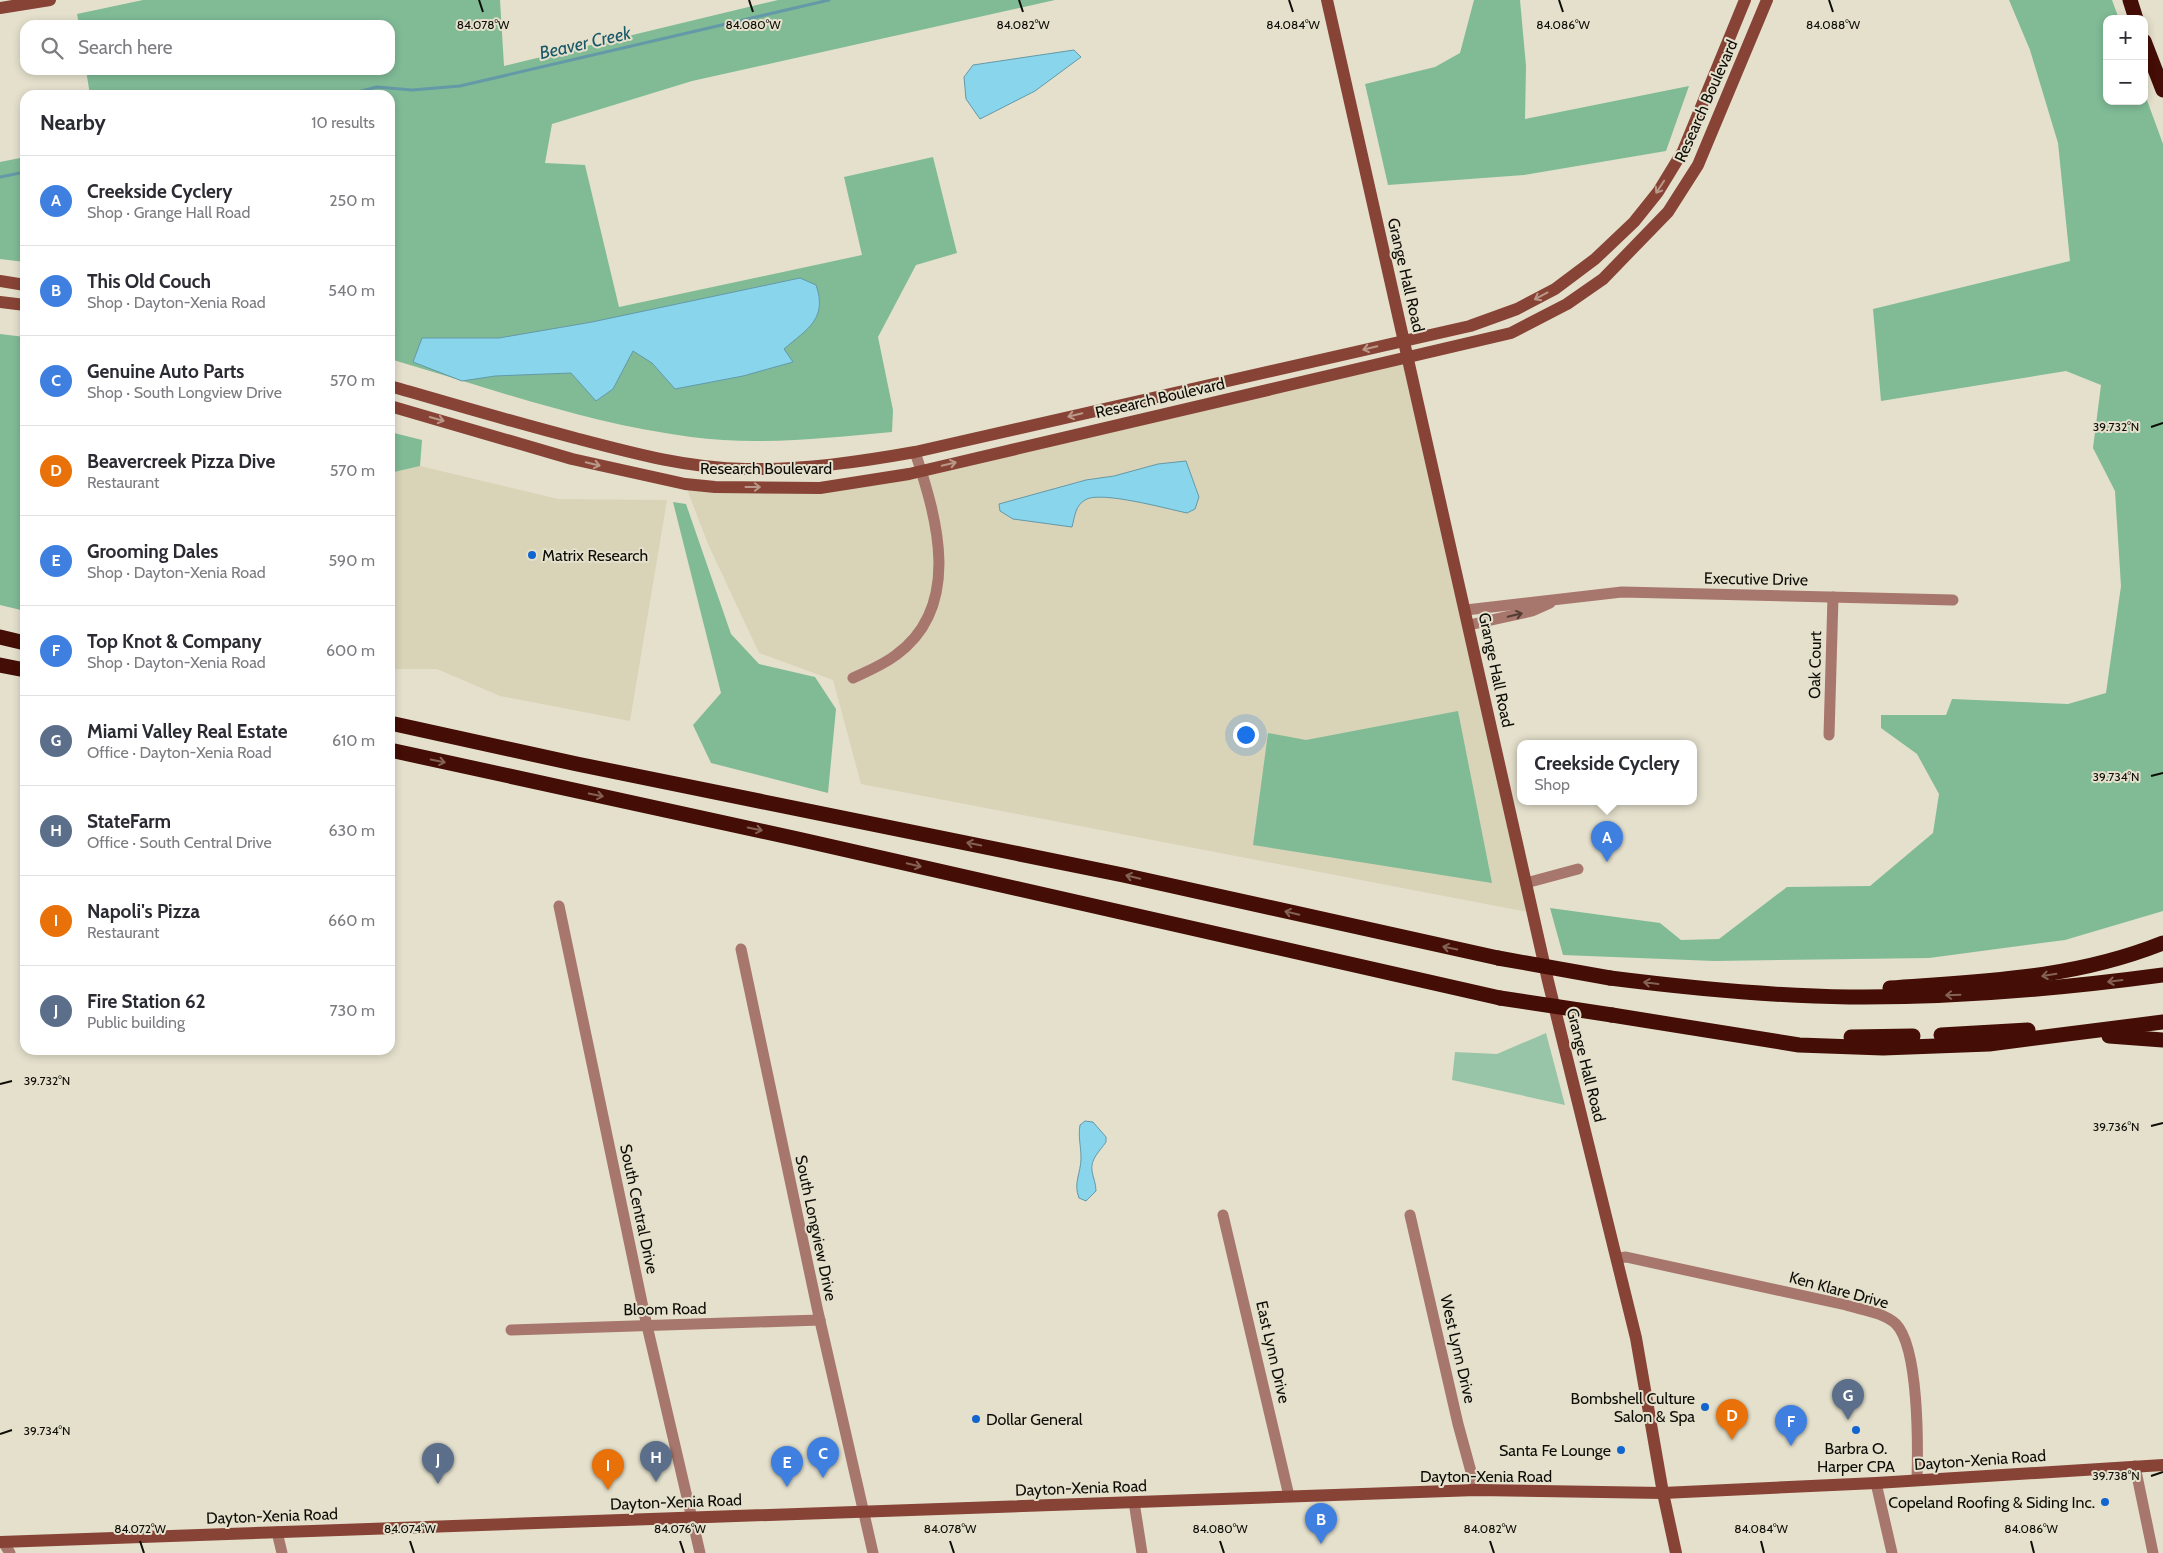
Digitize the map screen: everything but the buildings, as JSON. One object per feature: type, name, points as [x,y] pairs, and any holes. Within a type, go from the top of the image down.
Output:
[{"type":"highway","points":[[2130,0],[2135,15]]},
{"type":"highway","points":[[2148,51],[2163,90]]},
{"type":"highway","points":[[0,637],[20,641]]},
{"type":"highway","points":[[0,665],[20,669]]},
{"type":"highway","points":[[395,724],[577,764],[1123,875],[1498,958],[1610,978],[1674,986],[1791,995],[1904,997],[2035,990],[2163,975]]},
{"type":"highway","points":[[395,751],[798,838],[1500,998],[1799,1046],[1882,1048],[1990,1044],[2163,1022]]},
{"type":"highway","points":[[1674,986],[1890,988],[2020,979],[2094,966],[2163,943]]},
{"type":"highway","points":[[1687,1027],[1770,1035],[1903,1036],[2034,1030],[2163,1013]]},
{"type":"highway","points":[[2086,1033],[2163,1040]]},
{"type":"main road","points":[[0,8],[50,0]]},
{"type":"main road","name":"Grange Hall Road","points":[[1327,0],[1466,610],[1548,981],[1618,1258],[1636,1338],[1663,1493],[1676,1553]]},
{"type":"main road","name":"Research Boulevard","points":[[395,387],[501,419],[640,455],[694,465],[745,469],[802,468],[858,462],[915,452],[1470,326],[1517,308],[1555,289],[1595,259],[1634,222],[1658,192],[1683,151],[1745,0]]},
{"type":"main road","name":"Research Boulevard","points":[[395,407],[572,459],[685,484],[715,487],[820,488],[922,471],[1511,333],[1567,304],[1603,279],[1668,212],[1698,165],[1767,0]]},
{"type":"main road","points":[[0,281],[20,284]]},
{"type":"main road","points":[[0,302],[20,304]]},
{"type":"main road","name":"Dayton-Xenia Road","points":[[4,1546],[277,1532],[1476,1490],[1663,1493],[1876,1484],[2163,1465]]},
{"type":"street","points":[[853,678],[884,663],[904,648],[920,631],[935,601],[941,569],[940,551],[922,471],[915,452]]},
{"type":"street","name":"Executive Drive","points":[[1466,610],[1622,592],[1953,600]]},
{"type":"street","name":"Oak Court","points":[[1829,735],[1833,597]]},
{"type":"street","name":"Executive Drive","points":[[1469,625],[1532,611],[1559,599]]},
{"type":"street","points":[[1526,883],[1578,869]]},
{"type":"street","name":"South Central Drive","points":[[559,906],[575,991],[700,1553]]},
{"type":"street","name":"South Longview Drive","points":[[741,949],[820,1320],[873,1553]]},
{"type":"street","name":"East Lynn Drive","points":[[1223,1215],[1290,1496]]},
{"type":"street","name":"West Lynn Drive","points":[[1410,1215],[1458,1424],[1476,1490]]},
{"type":"street","name":"Ken Klare Drive","points":[[1618,1258],[1626,1257],[1846,1305],[1879,1314],[1894,1323],[1903,1335],[1911,1361],[1918,1449],[1917,1480]]},
{"type":"street","name":"Bloom Road","points":[[510,1330],[648,1324],[820,1320]]},
{"type":"street","points":[[2135,1466],[2153,1553]]},
{"type":"street","points":[[1876,1484],[1892,1553]]},
{"type":"street","points":[[1134,1502],[1142,1553]]},
{"type":"street","points":[[277,1532],[282,1553]]},
{"type":"shaded area","points":[[1408,357],[1533,913],[861,784],[833,680],[759,653],[708,544],[685,484],[820,488]]},
{"type":"shaded area","points":[[420,466],[558,499],[667,500],[630,721],[500,696],[437,669],[395,669],[395,472]]},
{"type":"green space","points":[[143,0],[500,0],[504,66],[778,0],[1055,0],[692,81],[552,124],[545,163],[585,165],[619,307],[862,255],[844,177],[933,157],[957,253],[916,265],[878,337],[893,410],[892,432],[817,439],[766,441],[716,440],[653,431],[615,423],[539,404],[395,361],[395,90],[89,90],[87,75],[395,75],[395,20],[78,20],[77,14]]},
{"type":"green space","points":[[1474,0],[1520,0],[1526,66],[1525,119],[1689,86],[1666,151],[1524,175],[1388,185],[1365,84],[1435,67],[1460,53]]},
{"type":"green space","points":[[2009,0],[2112,0],[2118,15],[2103,15],[2103,105],[2148,105],[2148,103],[2163,144],[2163,911],[2065,940],[1929,958],[1714,961],[1563,955],[1550,908],[1660,923],[1681,940],[1719,939],[1787,887],[1870,886],[1933,833],[1939,794],[1917,754],[1881,728],[1881,715],[1946,715],[1952,699],[2068,704],[2106,693],[2121,586],[2115,491],[2093,448],[2101,385],[2066,371],[1881,401],[1873,309],[2070,261],[2058,143],[2030,50]]},
{"type":"green space","points":[[20,158],[20,261],[0,259],[0,162]]},
{"type":"green space","points":[[0,334],[20,336],[20,610],[0,605]]},
{"type":"green space","points":[[395,433],[422,440],[420,466],[395,472]]},
{"type":"green space","points":[[673,502],[686,504],[731,634],[759,664],[815,677],[836,709],[828,793],[711,763],[693,725],[721,693]]},
{"type":"green space","points":[[1458,711],[1492,883],[1253,845],[1268,733],[1306,740]]},
{"type":"green space","points":[[1546,1033],[1565,1105],[1452,1080],[1455,1052],[1497,1054]]},
{"type":"water","points":[[1074,50],[1081,57],[1035,91],[980,119],[966,99],[964,77],[973,65]]},
{"type":"water","points":[[800,278],[816,285],[819,307],[813,322],[784,349],[793,362],[743,376],[675,389],[652,363],[633,351],[613,389],[596,401],[571,373],[495,376],[462,381],[413,362],[422,338],[499,338],[592,322]]},
{"type":"water","points":[[1186,461],[1199,497],[1195,509],[1187,513],[1150,504],[1104,497],[1093,498],[1085,500],[1079,505],[1072,527],[1013,519],[1000,511],[999,504],[1086,480],[1114,476],[1158,464]]},
{"type":"water","points":[[1085,1121],[1093,1122],[1106,1137],[1106,1142],[1092,1163],[1096,1191],[1086,1201],[1079,1198],[1077,1193],[1081,1163],[1080,1125]]},
{"type":"waterway","name":"Beaver Creek","points":[[365,90],[377,87],[412,90],[460,86],[829,0]]},
{"type":"waterway","name":"Beaver Creek","points":[[0,177],[20,173]]},
{"type":"place","name":"Matrix Research","points":[[532,555]]},
{"type":"place","name":"Creekside Cyclery","points":[[1607,862]]},
{"type":"place","name":"Bombshell Culture Salon & Spa","points":[[1705,1407]]},
{"type":"place","name":"Dollar General","points":[[976,1419]]},
{"type":"place","name":"Miami Valley Real Estate","points":[[1848,1420]]},
{"type":"place","name":"Barbra O. Harper CPA","points":[[1856,1430]]},
{"type":"place","name":"Beavercreek Pizza Dive","points":[[1732,1440]]},
{"type":"place","name":"Top Knot & Company","points":[[1791,1446]]},
{"type":"place","name":"Santa Fe Lounge","points":[[1621,1450]]},
{"type":"place","name":"Genuine Auto Parts","points":[[823,1478]]},
{"type":"place","name":"StateFarm","points":[[656,1482]]},
{"type":"place","name":"Fire Station 62","points":[[438,1484]]},
{"type":"place","name":"Grooming Dales","points":[[787,1487]]},
{"type":"place","name":"Napoli's Pizza","points":[[608,1490]]},
{"type":"place","name":"Copeland Roofing & Siding Inc.","points":[[2105,1502]]},
{"type":"place","name":"This Old Couch","points":[[1321,1544]]}]
